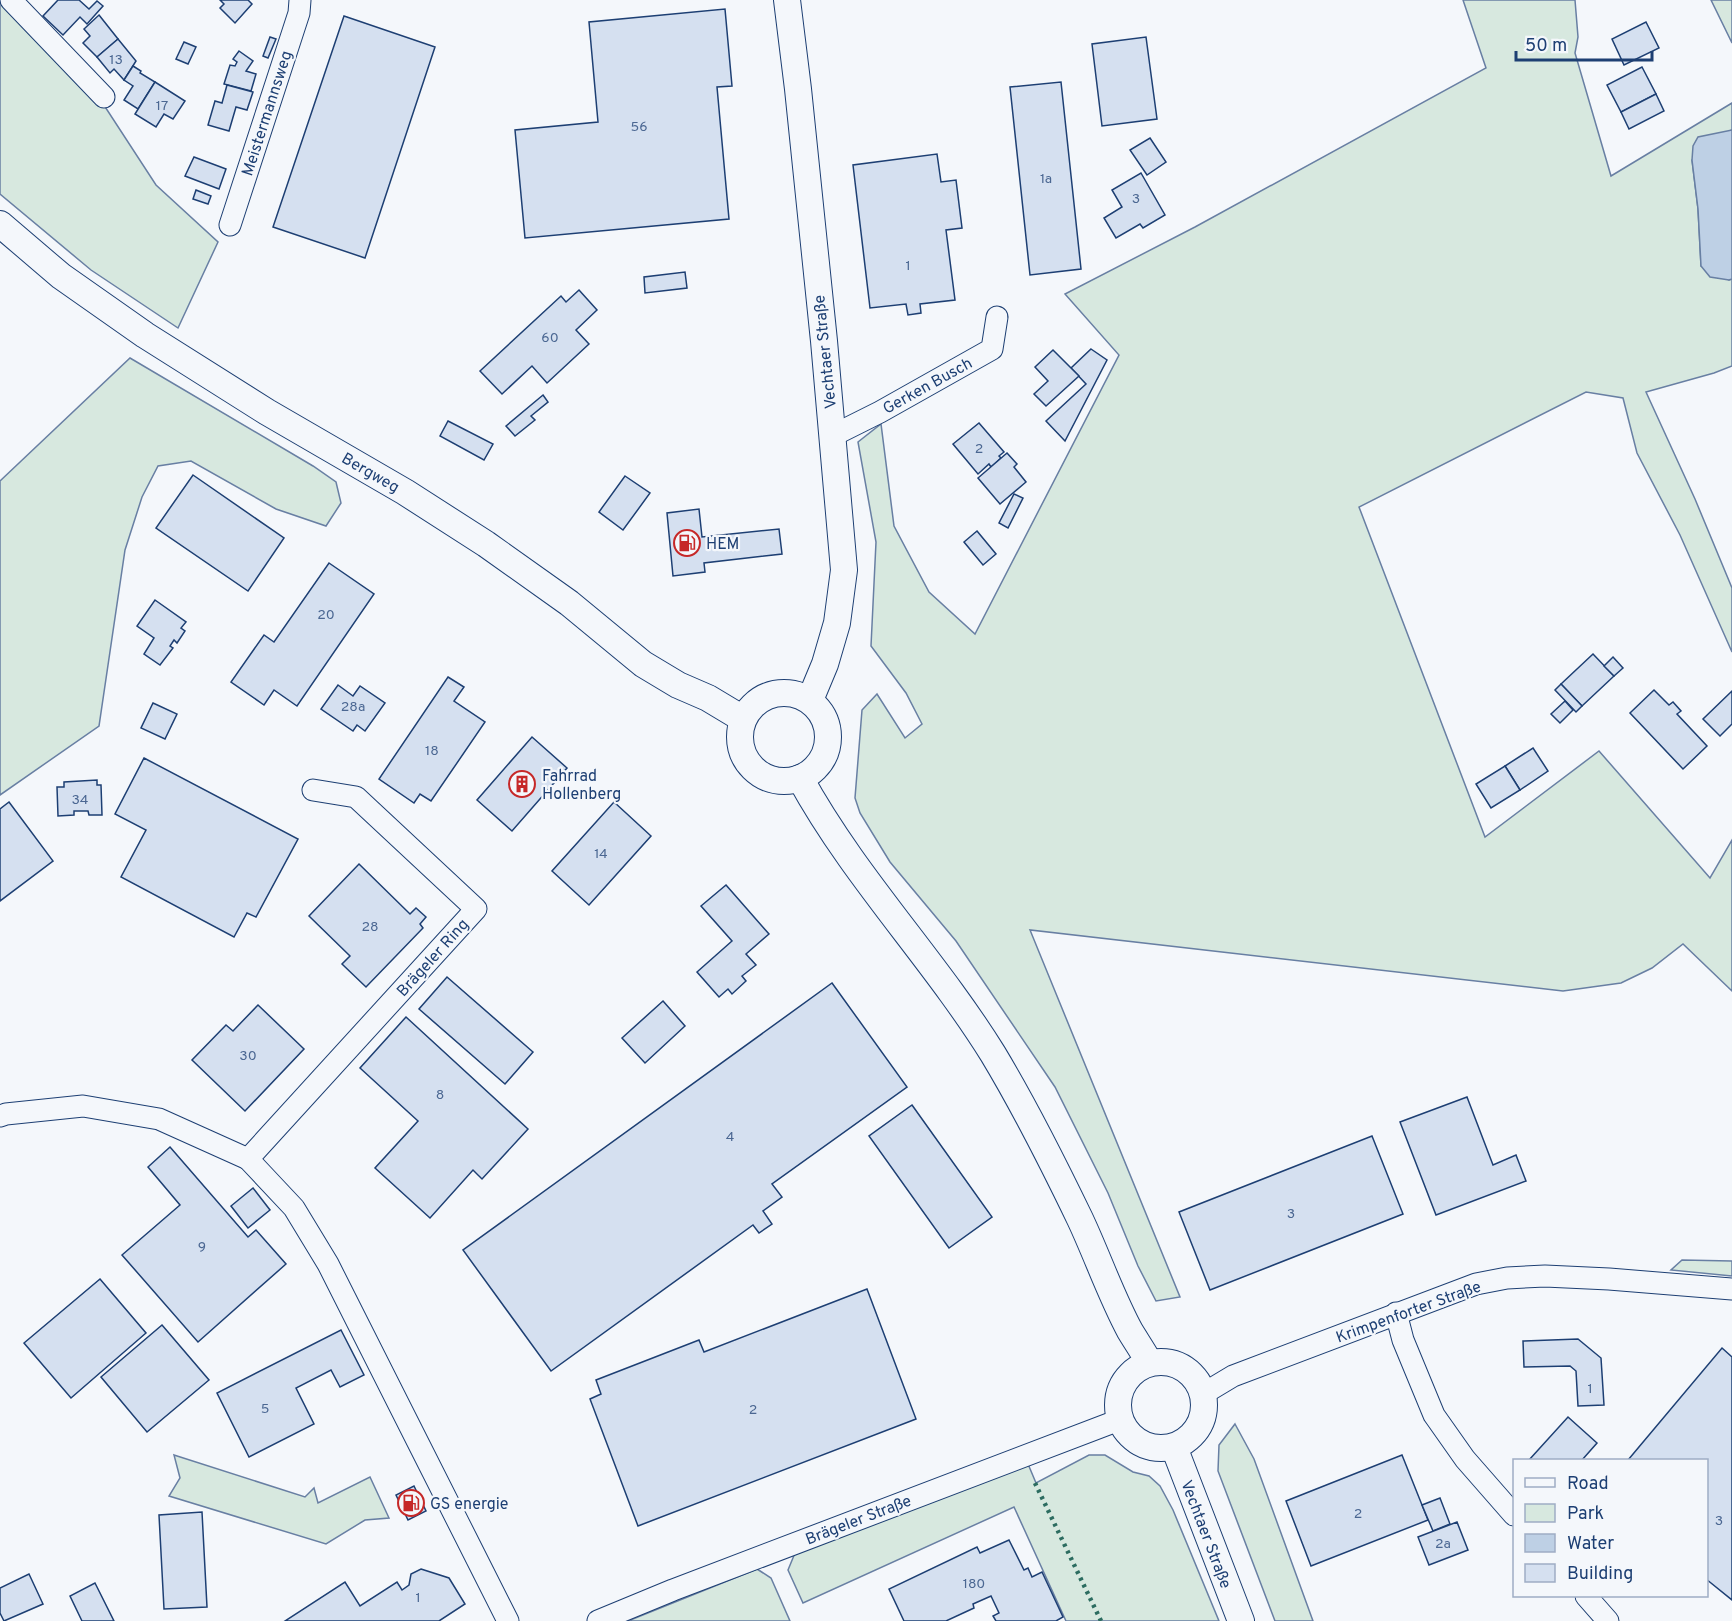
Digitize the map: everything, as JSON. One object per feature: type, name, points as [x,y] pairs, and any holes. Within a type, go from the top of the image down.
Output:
[{"type":"main road","name":"Vechtaer Straße","points":[[787,0],[844,570],[837,623],[825,664],[810,700]]},
{"type":"main road","name":"Bergweg","points":[[0,224],[61,276],[145,335],[267,412],[405,492],[486,544],[569,603],[643,664],[743,719]]},
{"type":"main road","points":[[785,692],[798,694],[810,700],[820,710],[829,735],[827,749],[821,761],[812,772],[800,778],[787,781],[762,776],[744,757],[740,745],[743,719],[760,699],[772,694],[785,692]]},
{"type":"main road","points":[[800,778],[817,809],[872,888],[946,986],[992,1053],[1036,1131],[1130,1330],[1149,1362]]},
{"type":"main road","points":[[1149,1362],[1168,1362],[1182,1367],[1197,1380],[1203,1394],[1204,1413],[1198,1427],[1185,1441],[1174,1447],[1158,1448],[1143,1444],[1135,1440],[1119,1420],[1118,1402],[1122,1385],[1131,1373],[1149,1362]]},
{"type":"main road","name":"Vechtaer Straße","points":[[1174,1447],[1241,1621]]},
{"type":"street","points":[[11,0],[104,97]]},
{"type":"street","name":"Meistermannsweg","points":[[230,225],[299,13],[300,0]]},
{"type":"street","name":"Gerken Busch","points":[[832,436],[880,412],[992,349],[997,317]]},
{"type":"street","name":"Brägeler Ring","points":[[248,1159],[476,909],[356,797],[313,790]]},
{"type":"street","points":[[0,1116],[83,1106],[159,1119],[248,1159],[294,1208],[328,1264],[508,1621]]},
{"type":"street","name":"Krimpenforter Straße","points":[[1203,1394],[1233,1376],[1476,1284],[1508,1278],[1545,1276],[1732,1289]]},
{"type":"street","points":[[1396,1313],[1403,1340],[1434,1415],[1465,1460],[1513,1513]]},
{"type":"street","name":"Brägeler Straße","points":[[598,1621],[673,1590],[1119,1420]]},
{"type":"street","points":[[1587,1597],[1608,1621]]},
{"type":"green space","points":[[0,0],[5,0],[100,99],[156,185],[218,242],[178,328],[91,270],[0,194]]},
{"type":"green space","points":[[1463,0],[1575,0],[1578,37],[1575,53],[1611,176],[1732,103],[1732,130],[1692,160],[1698,209],[1701,266],[1729,280],[1732,279],[1732,366],[1646,392],[1695,499],[1732,588],[1732,652],[1680,535],[1637,453],[1623,398],[1586,392],[1359,507],[1485,837],[1599,751],[1710,878],[1732,840],[1732,991],[1683,944],[1652,968],[1621,983],[1563,991],[1030,930],[1180,1297],[1156,1301],[1138,1266],[1108,1193],[1055,1087],[956,941],[890,862],[860,813],[855,798],[862,710],[877,694],[905,738],[922,724],[906,693],[871,646],[876,542],[858,442],[881,424],[894,526],[929,592],[975,634],[1119,355],[1065,294],[1195,227],[1486,68]]},
{"type":"green space","points":[[1711,0],[1732,0],[1732,43]]},
{"type":"green space","points":[[130,358],[313,466],[336,482],[341,503],[326,526],[276,509],[191,461],[158,466],[142,497],[125,550],[99,726],[0,795],[0,481]]},
{"type":"green space","points":[[1682,1260],[1732,1261],[1732,1276],[1671,1270]]},
{"type":"green space","points":[[1235,1424],[1254,1459],[1313,1621],[1275,1621],[1218,1471],[1219,1445]]},
{"type":"green space","points":[[174,1455],[305,1497],[314,1488],[318,1503],[370,1477],[389,1518],[365,1520],[326,1544],[169,1496],[180,1478]]},
{"type":"green space","points":[[1089,1455],[1105,1455],[1133,1472],[1149,1476],[1160,1486],[1173,1510],[1219,1621],[1066,1621],[1014,1507],[803,1603],[788,1570],[795,1553],[1028,1464],[1036,1483]]},
{"type":"green space","points":[[757,1569],[771,1578],[790,1621],[628,1621]]},
{"type":"water","points":[[1732,130],[1732,279],[1729,280],[1710,277],[1701,266],[1698,209],[1692,160],[1693,146],[1698,137]]},
{"type":"building","points":[[58,0],[79,0],[89,9],[97,1],[103,6],[87,24],[80,17],[63,35],[43,16]]},
{"type":"building","points":[[220,0],[248,0],[252,4],[235,23],[220,8],[224,4]]},
{"type":"building","points":[[725,9],[732,86],[717,87],[729,219],[525,238],[515,130],[598,122],[589,22]]},
{"type":"building","points":[[99,15],[118,39],[97,57],[83,43],[90,36],[84,29]]},
{"type":"building","points":[[344,16],[435,47],[365,258],[273,227]]},
{"type":"building","points":[[1646,22],[1659,48],[1624,65],[1612,39]]},
{"type":"building","points":[[270,37],[276,39],[268,58],[263,56]]},
{"type":"building","points":[[1146,37],[1157,119],[1102,126],[1092,44]]},
{"type":"building","points":[[118,39],[136,61],[124,80],[114,69],[110,73],[97,57]]},
{"type":"building","points":[[184,42],[196,47],[188,64],[176,59]]},
{"type":"building","points":[[239,51],[253,61],[246,71],[256,74],[251,91],[224,84],[230,65],[235,66],[237,62],[233,59]]},
{"type":"building","points":[[133,66],[155,82],[138,109],[124,100],[133,86],[124,80]]},
{"type":"building","points":[[1642,67],[1656,94],[1621,112],[1607,85]]},
{"type":"building","points":[[155,82],[185,101],[173,119],[164,114],[156,127],[135,114]]},
{"type":"building","points":[[1061,82],[1081,269],[1030,275],[1010,87]]},
{"type":"building","points":[[227,85],[253,92],[247,110],[236,107],[229,131],[208,125],[215,101],[222,103]]},
{"type":"building","points":[[1656,94],[1664,111],[1629,129],[1621,112]]},
{"type":"building","points":[[1150,138],[1166,162],[1147,175],[1130,150]]},
{"type":"building","points":[[937,154],[941,182],[956,180],[962,228],[946,230],[955,300],[920,304],[921,313],[908,315],[906,304],[870,308],[853,165]]},
{"type":"building","points":[[194,157],[226,169],[219,189],[185,176]]},
{"type":"building","points":[[1141,173],[1165,215],[1143,228],[1140,224],[1116,238],[1104,218],[1122,207],[1112,190]]},
{"type":"building","points":[[196,190],[211,196],[208,204],[193,199]]},
{"type":"building","points":[[685,272],[687,288],[645,293],[644,277]]},
{"type":"building","points":[[579,290],[597,310],[576,330],[589,344],[547,383],[532,366],[502,394],[480,371],[561,296],[566,302]]},
{"type":"building","points":[[1091,349],[1107,360],[1065,441],[1046,421],[1086,384],[1071,368]]},
{"type":"building","points":[[1053,350],[1079,376],[1046,406],[1034,394],[1048,381],[1035,367]]},
{"type":"building","points":[[543,395],[548,402],[531,416],[535,420],[515,436],[506,426]]},
{"type":"building","points":[[448,421],[493,444],[484,460],[440,436]]},
{"type":"building","points":[[979,423],[1004,452],[991,467],[989,464],[978,474],[953,444]]},
{"type":"building","points":[[1007,453],[1017,464],[1014,467],[1026,482],[1000,504],[978,478]]},
{"type":"building","points":[[193,475],[284,538],[248,591],[156,528]]},
{"type":"building","points":[[625,476],[650,493],[623,530],[599,512]]},
{"type":"building","points":[[1014,494],[1023,498],[1008,528],[999,523]]},
{"type":"building","points":[[699,509],[702,537],[779,529],[782,554],[704,563],[705,572],[673,576],[667,513]]},
{"type":"building","points":[[977,531],[996,554],[983,565],[964,542]]},
{"type":"building","points":[[329,563],[374,594],[297,706],[274,690],[264,705],[231,682],[264,635],[274,642]]},
{"type":"building","points":[[155,600],[186,622],[181,628],[185,631],[177,643],[174,640],[170,646],[173,648],[160,665],[144,654],[154,638],[137,626]]},
{"type":"building","points":[[1593,654],[1614,676],[1582,706],[1561,684]]},
{"type":"building","points":[[1613,657],[1623,668],[1614,676],[1604,666]]},
{"type":"building","points":[[448,677],[464,687],[454,701],[485,722],[431,801],[420,794],[414,803],[379,779]]},
{"type":"building","points":[[1561,684],[1582,706],[1576,712],[1555,690]]},
{"type":"building","points":[[338,685],[353,696],[360,686],[385,703],[365,731],[357,725],[353,731],[321,709]]},
{"type":"building","points":[[1654,690],[1669,705],[1673,702],[1681,711],[1677,714],[1707,746],[1683,769],[1630,713]]},
{"type":"building","points":[[1732,691],[1732,724],[1720,736],[1703,719]]},
{"type":"building","points":[[1565,701],[1573,710],[1560,723],[1551,714]]},
{"type":"building","points":[[153,703],[177,714],[165,739],[141,728]]},
{"type":"building","name":"Fahrrad Hollenberg","points":[[532,737],[567,768],[512,831],[477,800]]},
{"type":"building","points":[[1533,748],[1548,771],[1520,790],[1505,766]]},
{"type":"building","points":[[144,758],[298,839],[256,917],[247,913],[234,937],[121,877],[146,830],[115,814]]},
{"type":"building","points":[[1505,766],[1520,790],[1491,808],[1476,784]]},
{"type":"building","points":[[97,780],[97,785],[101,785],[102,815],[89,815],[88,811],[74,811],[74,815],[58,816],[57,787],[64,787],[64,782]]},
{"type":"building","points":[[9,802],[53,861],[0,901],[0,809]]},
{"type":"building","points":[[614,802],[651,836],[589,905],[552,871]]},
{"type":"building","points":[[359,864],[410,914],[416,908],[426,917],[420,924],[423,928],[366,987],[342,964],[350,956],[309,916]]},
{"type":"building","points":[[726,885],[769,934],[746,954],[756,965],[742,976],[746,981],[732,994],[728,989],[719,997],[697,972],[732,941],[701,906]]},
{"type":"building","points":[[447,977],[533,1052],[505,1084],[419,1009]]},
{"type":"building","points":[[832,983],[907,1087],[772,1184],[782,1197],[763,1211],[772,1224],[759,1233],[753,1225],[551,1371],[463,1250]]},
{"type":"building","points":[[663,1001],[685,1026],[645,1063],[622,1038]]},
{"type":"building","points":[[258,1005],[304,1049],[245,1111],[192,1060],[226,1025],[233,1031]]},
{"type":"building","points":[[406,1017],[528,1129],[482,1179],[473,1170],[430,1218],[375,1168],[418,1121],[360,1068]]},
{"type":"building","points":[[1467,1097],[1493,1165],[1516,1155],[1526,1181],[1436,1215],[1400,1122]]},
{"type":"building","points":[[912,1105],[992,1217],[949,1248],[869,1136]]},
{"type":"building","points":[[1372,1136],[1403,1214],[1210,1290],[1179,1212]]},
{"type":"building","points":[[170,1147],[248,1237],[256,1230],[286,1264],[198,1342],[122,1255],[180,1205],[148,1167]]},
{"type":"building","points":[[253,1188],[270,1210],[248,1228],[231,1206]]},
{"type":"building","points":[[100,1279],[146,1333],[71,1398],[24,1343]]},
{"type":"building","points":[[867,1289],[916,1419],[638,1526],[590,1399],[601,1394],[596,1380],[699,1340],[704,1352]]},
{"type":"building","points":[[162,1325],[209,1380],[147,1432],[101,1377]]},
{"type":"building","points":[[341,1330],[364,1375],[340,1387],[331,1370],[296,1388],[314,1424],[249,1457],[217,1393]]},
{"type":"building","points":[[1578,1339],[1601,1358],[1604,1405],[1578,1406],[1576,1371],[1570,1366],[1524,1367],[1523,1341]]},
{"type":"building","points":[[1722,1348],[1732,1357],[1732,1600],[1708,1581],[1708,1459],[1629,1459]]},
{"type":"building","points":[[1568,1417],[1597,1443],[1583,1459],[1530,1459]]},
{"type":"building","points":[[1402,1455],[1428,1520],[1311,1566],[1286,1501]]},
{"type":"building","points":[[414,1486],[426,1511],[408,1520],[396,1495]]},
{"type":"building","points":[[1440,1498],[1450,1524],[1433,1531],[1422,1505]]},
{"type":"building","points":[[202,1512],[207,1607],[164,1609],[159,1515]]},
{"type":"building","points":[[1457,1522],[1468,1550],[1429,1565],[1418,1537]]},
{"type":"building","points":[[1009,1540],[1024,1570],[1028,1568],[1032,1577],[1042,1572],[1063,1617],[1056,1621],[996,1621],[993,1616],[999,1613],[991,1596],[973,1604],[974,1608],[946,1621],[904,1621],[889,1589],[977,1547],[980,1553]]},
{"type":"building","points":[[421,1569],[449,1578],[465,1604],[439,1621],[285,1621],[345,1582],[360,1606],[397,1582],[402,1590],[409,1585],[411,1574]]},
{"type":"building","points":[[29,1574],[43,1604],[4,1621],[0,1613],[0,1588]]},
{"type":"building","points":[[95,1583],[114,1621],[82,1621],[70,1596]]},
{"type":"hedge","points":[[1035,1483],[1101,1621]]},
{"type":"place","name":"HEM","points":[[687,543]]},
{"type":"place","name":"Fahrrad Hollenberg","points":[[522,784]]},
{"type":"place","name":"GS energie","points":[[411,1503]]}]
